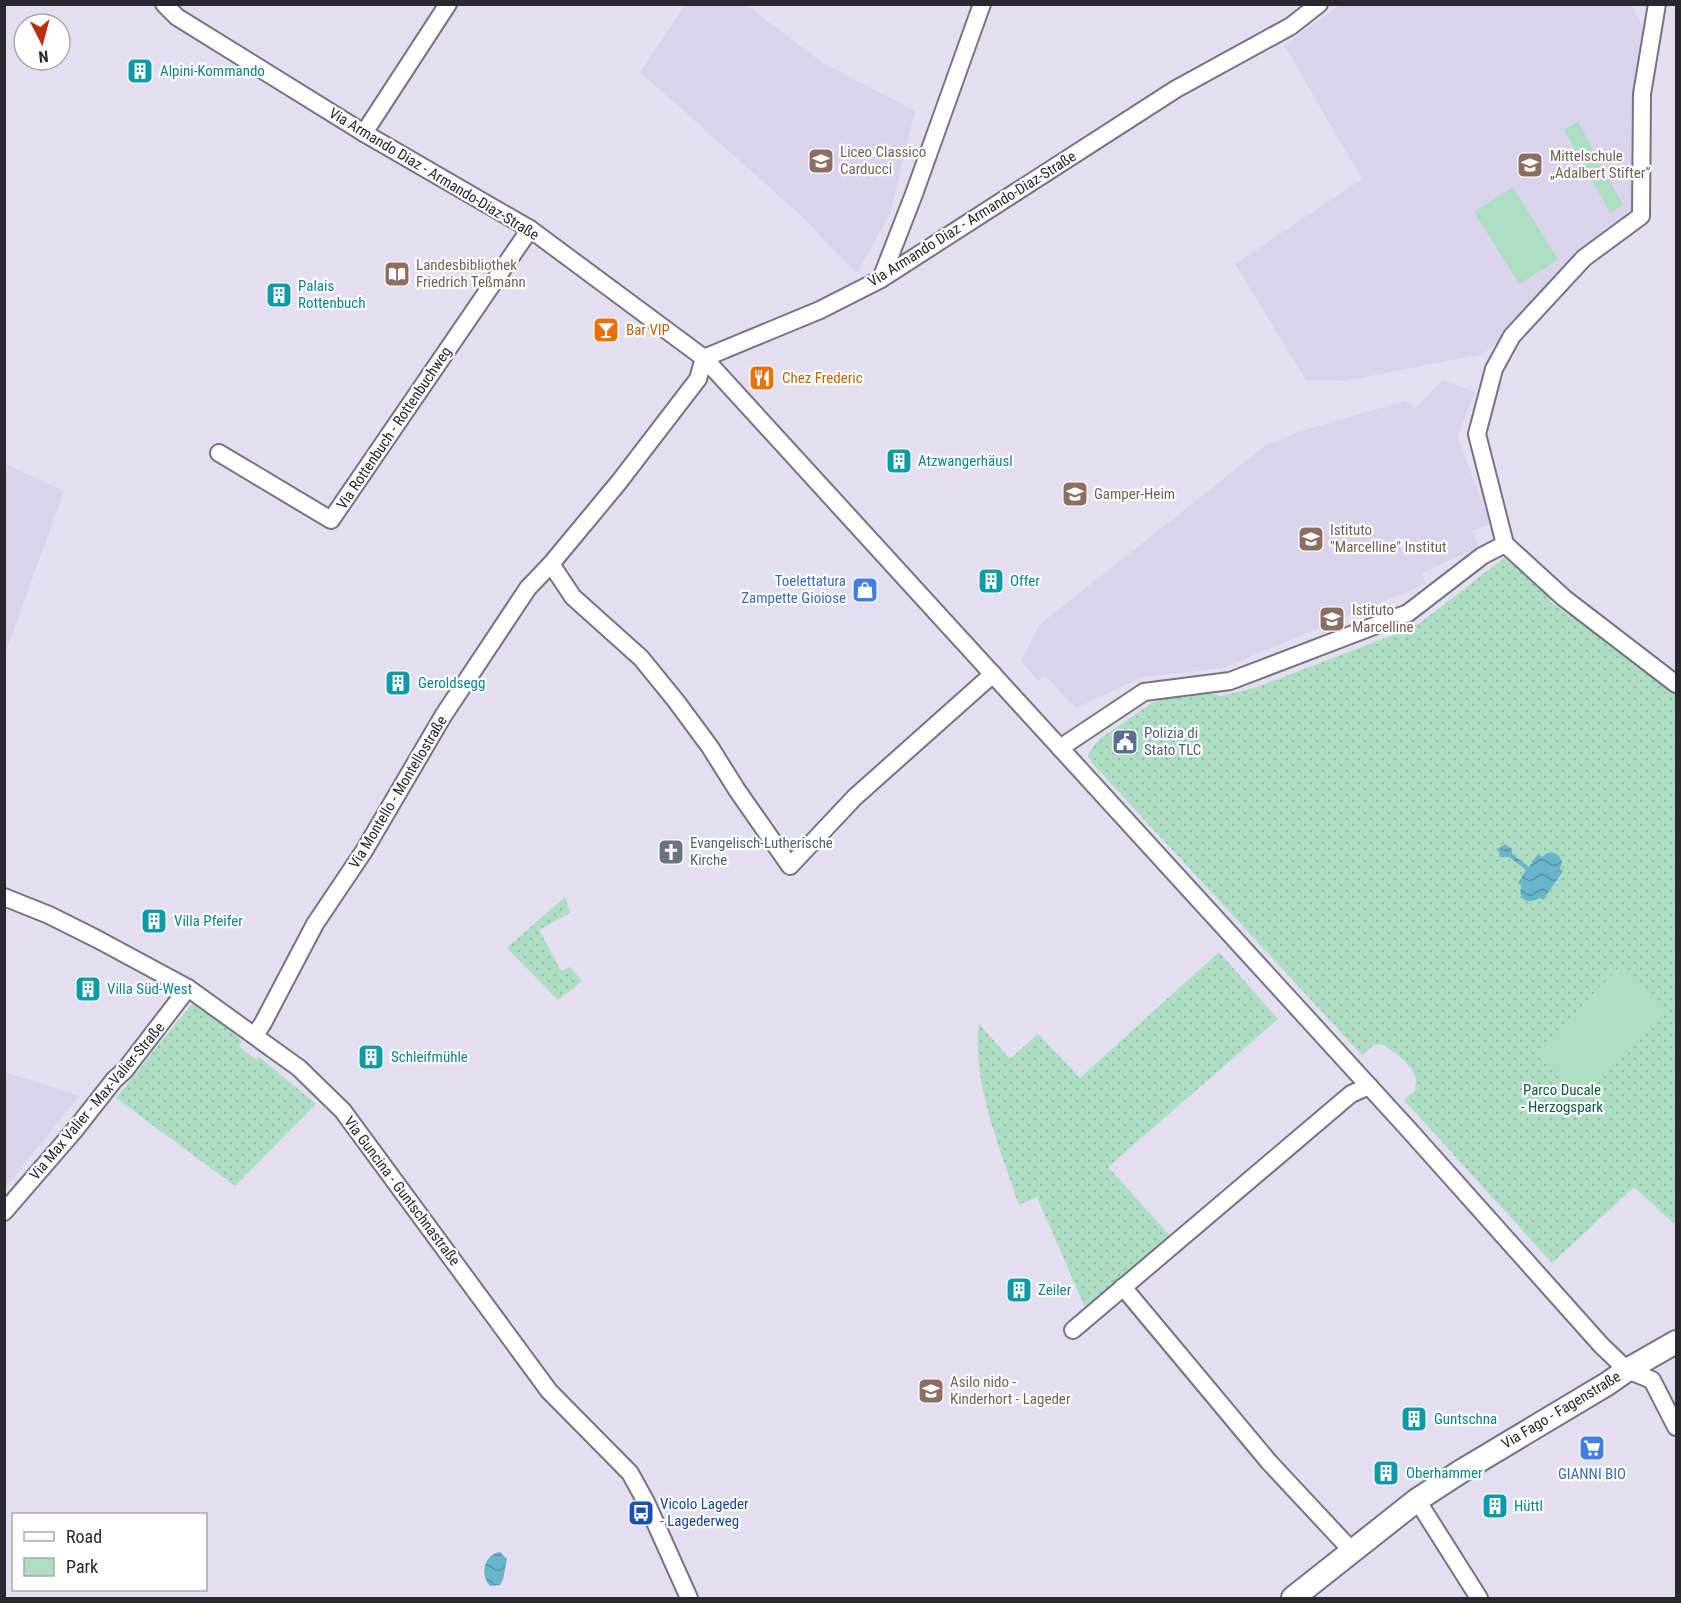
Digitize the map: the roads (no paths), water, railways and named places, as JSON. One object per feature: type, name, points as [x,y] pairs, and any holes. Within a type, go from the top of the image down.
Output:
[{"type":"street","name":"Via Armando Diaz - Armando-Diaz-Straße","points":[[165,4],[177,17],[364,133],[530,229],[704,358],[820,310],[881,279],[1176,88],[1291,26],[1319,4]]},
{"type":"street","points":[[364,133],[448,4]]},
{"type":"street","points":[[881,279],[982,4]]},
{"type":"street","points":[[1657,4],[1642,94],[1641,216],[1584,258],[1512,336],[1494,369],[1477,434],[1505,544],[1564,598],[1677,684]]},
{"type":"street","name":"Via Rottenbuch - Rottenbuchweg","points":[[219,453],[332,520],[530,229]]},
{"type":"street","points":[[704,358],[1369,1086],[1601,1345],[1628,1370],[1652,1380],[1677,1427]]},
{"type":"street","name":"Via Montello - Montellostraße","points":[[255,1035],[315,924],[364,851],[443,716],[528,588],[551,564],[619,482],[698,379],[704,358]]},
{"type":"street","points":[[1060,748],[1144,692],[1230,681],[1408,613],[1482,556],[1505,544]]},
{"type":"street","points":[[551,564],[573,597],[641,658],[676,701],[710,747],[790,866],[855,797],[993,674]]},
{"type":"street","name":"Via Guncina - Guntschnastraße","points":[[4,897],[97,939],[188,988],[298,1068],[343,1111],[549,1391],[630,1473],[646,1502],[689,1599]]},
{"type":"street","name":"Via Max Valier - Max-Valier-Straße","points":[[4,1212],[74,1131],[114,1080],[125,1070],[188,988]]},
{"type":"street","points":[[1073,1330],[1351,1094],[1369,1086]]},
{"type":"street","points":[[1123,1287],[1269,1462],[1352,1551]]},
{"type":"street","name":"Via Fago - Fagenstraße","points":[[1293,1599],[1417,1500],[1677,1342]]},
{"type":"street","points":[[1417,1500],[1479,1599]]},
{"type":"water","points":[[1505,844],[1512,849],[1512,854],[1529,867],[1538,854],[1542,857],[1548,853],[1559,856],[1562,862],[1560,869],[1563,871],[1543,900],[1540,898],[1527,901],[1522,898],[1522,885],[1518,883],[1526,870],[1509,857],[1500,857],[1498,849]]},
{"type":"water","points":[[500,1552],[507,1559],[503,1580],[500,1585],[490,1586],[485,1576],[485,1566],[490,1557]]},
{"type":"place","name":"Alpini-Kommando","points":[[140,71]]},
{"type":"place","name":"Liceo Classico Carducci","points":[[821,161]]},
{"type":"place","name":"Mittelschule „Adalbert Stifter”","points":[[1530,165]]},
{"type":"place","name":"Landesbibliothek Friedrich Teßmann","points":[[397,274]]},
{"type":"place","name":"Palais Rottenbuch","points":[[279,295]]},
{"type":"place","name":"Bar VIP","points":[[606,330]]},
{"type":"place","name":"Chez Frederic","points":[[762,378]]},
{"type":"place","name":"Atzwangerhäusl","points":[[899,461]]},
{"type":"place","name":"Gamper-Heim","points":[[1075,494]]},
{"type":"place","name":"Istituto \"Marcelline\" Institut","points":[[1311,539]]},
{"type":"place","name":"Offer","points":[[991,581]]},
{"type":"place","name":"Toelettatura Zampette Gioiose","points":[[865,590]]},
{"type":"place","name":"Istituto Marcelline","points":[[1332,619]]},
{"type":"place","name":"Geroldsegg","points":[[398,683]]},
{"type":"place","name":"Polizia di Stato TLC","points":[[1125,742]]},
{"type":"place","name":"Evangelisch-Lutherische Kirche","points":[[671,852]]},
{"type":"place","name":"Villa Pfeifer","points":[[154,921]]},
{"type":"place","name":"Villa Süd-West","points":[[88,989]]},
{"type":"place","name":"Schleifmühle","points":[[371,1057]]},
{"type":"place","name":"Zeiler","points":[[1019,1290]]},
{"type":"place","name":"Asilo nido - Kinderhort - Lageder","points":[[931,1391]]},
{"type":"place","name":"Guntschna","points":[[1414,1419]]},
{"type":"place","name":"GIANNI BIO","points":[[1592,1448]]},
{"type":"place","name":"Oberhammer","points":[[1386,1473]]},
{"type":"place","name":"Hüttl","points":[[1495,1506]]},
{"type":"place","name":"Vicolo Lageder - Lagederweg","points":[[641,1513]]},
{"type":"park label","name":"Parco Ducale - Herzogspark","points":[[1562,1098]]}]
